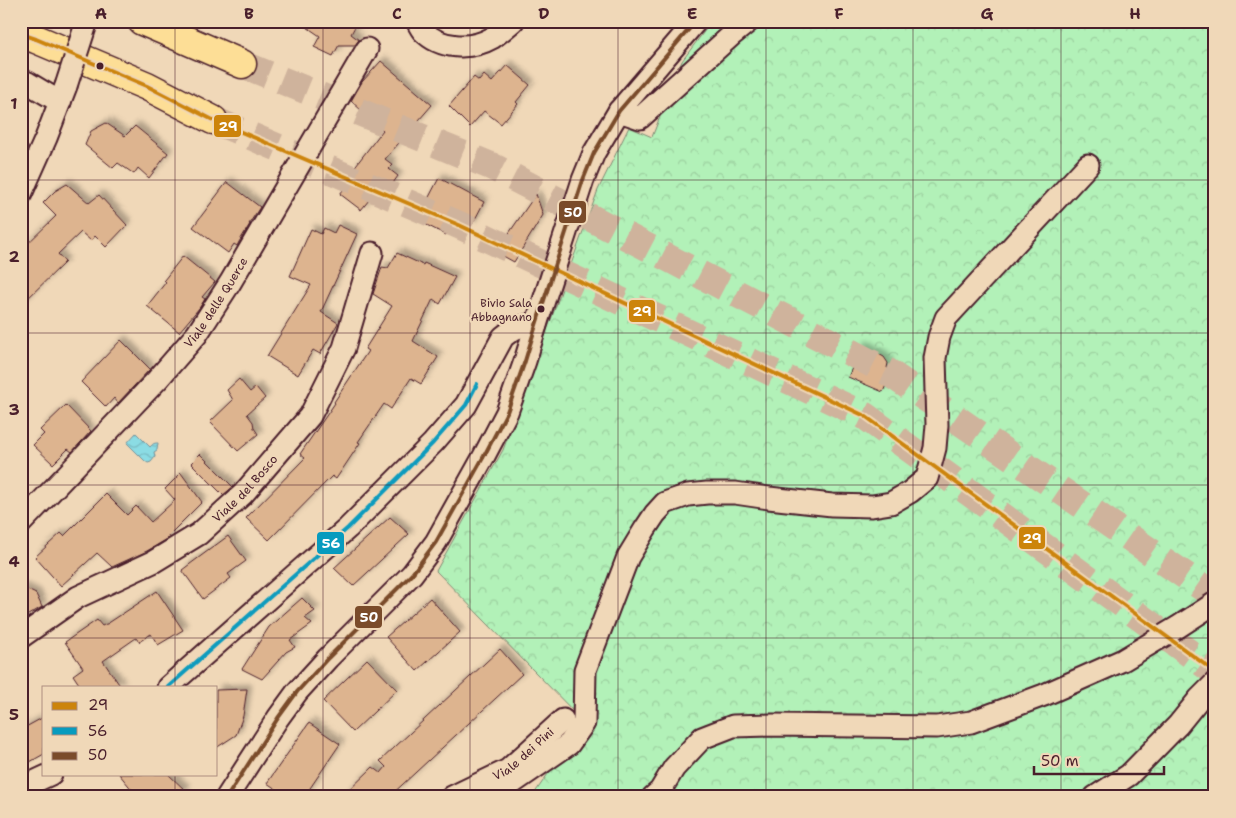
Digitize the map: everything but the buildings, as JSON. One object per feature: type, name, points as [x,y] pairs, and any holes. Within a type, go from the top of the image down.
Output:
[{"type":"highway","points":[[142,21],[242,64]]},
{"type":"highway","points":[[21,34],[147,86],[213,120]]},
{"type":"street","points":[[21,194],[63,94],[87,21]]},
{"type":"street","points":[[417,21],[422,30],[431,38],[446,44],[459,46],[490,39],[513,21]]},
{"type":"street","points":[[227,797],[297,692],[328,658],[412,574],[436,542],[508,412],[583,180],[594,153],[619,111],[696,21]]},
{"type":"street","points":[[619,111],[640,118],[732,34],[749,21]]},
{"type":"street","name":"Viale delle Querce","points":[[21,523],[157,380],[197,334],[230,283],[367,49]]},
{"type":"street","points":[[21,80],[63,94]]},
{"type":"street","points":[[21,167],[46,138]]},
{"type":"street","points":[[486,797],[512,784],[569,744],[584,722],[585,670],[628,557],[644,529],[665,504],[688,496],[708,493],[735,493],[823,504],[872,506],[891,503],[910,492],[927,478],[935,448],[937,386],[935,358],[938,337],[946,318],[1088,165]]},
{"type":"street","name":"Viale del Bosco","points":[[21,637],[78,597],[153,562],[199,534],[243,494],[310,416],[344,348],[372,254]]},
{"type":"street","points":[[169,686],[348,528],[433,443],[466,405],[503,337],[512,329],[536,325]]},
{"type":"street","points":[[654,797],[660,791],[674,768],[702,738],[733,726],[937,727],[971,722],[1044,696],[1124,660],[1215,603]]},
{"type":"street","points":[[1095,797],[1129,775],[1178,725],[1198,700],[1215,683]]},
{"type":"street","name":"Viale dei Pini","points":[[452,797],[508,770],[563,720]]},
{"type":"street","points":[[21,788],[47,776]]},
{"type":"green space","points":[[712,21],[1215,21],[1215,797],[532,797],[584,722],[436,571],[503,450],[598,190],[629,127],[652,137],[682,61]]},
{"type":"water","points":[[136,433],[150,447],[158,443],[157,450],[154,452],[155,457],[151,462],[145,461],[127,443]]},
{"type":"tunnel","points":[[242,64],[491,166],[888,372],[1215,596]]},
{"type":"tunnel","points":[[213,120],[459,225],[865,416],[1215,672]]},
{"type":"transit line","name":"50","points":[[227,797],[297,692],[328,658],[412,574],[436,542],[507,412],[583,180],[594,153],[619,111],[696,21]]},
{"type":"transit line","name":"29","points":[[21,34],[147,86],[213,120],[459,225],[865,416],[1215,672]]},
{"type":"transit line","name":"56","points":[[169,686],[348,528],[433,443],[466,405],[477,384]]},
{"type":"place","name":"Bivio Sala Abbagnano","points":[[541,309]]}]
